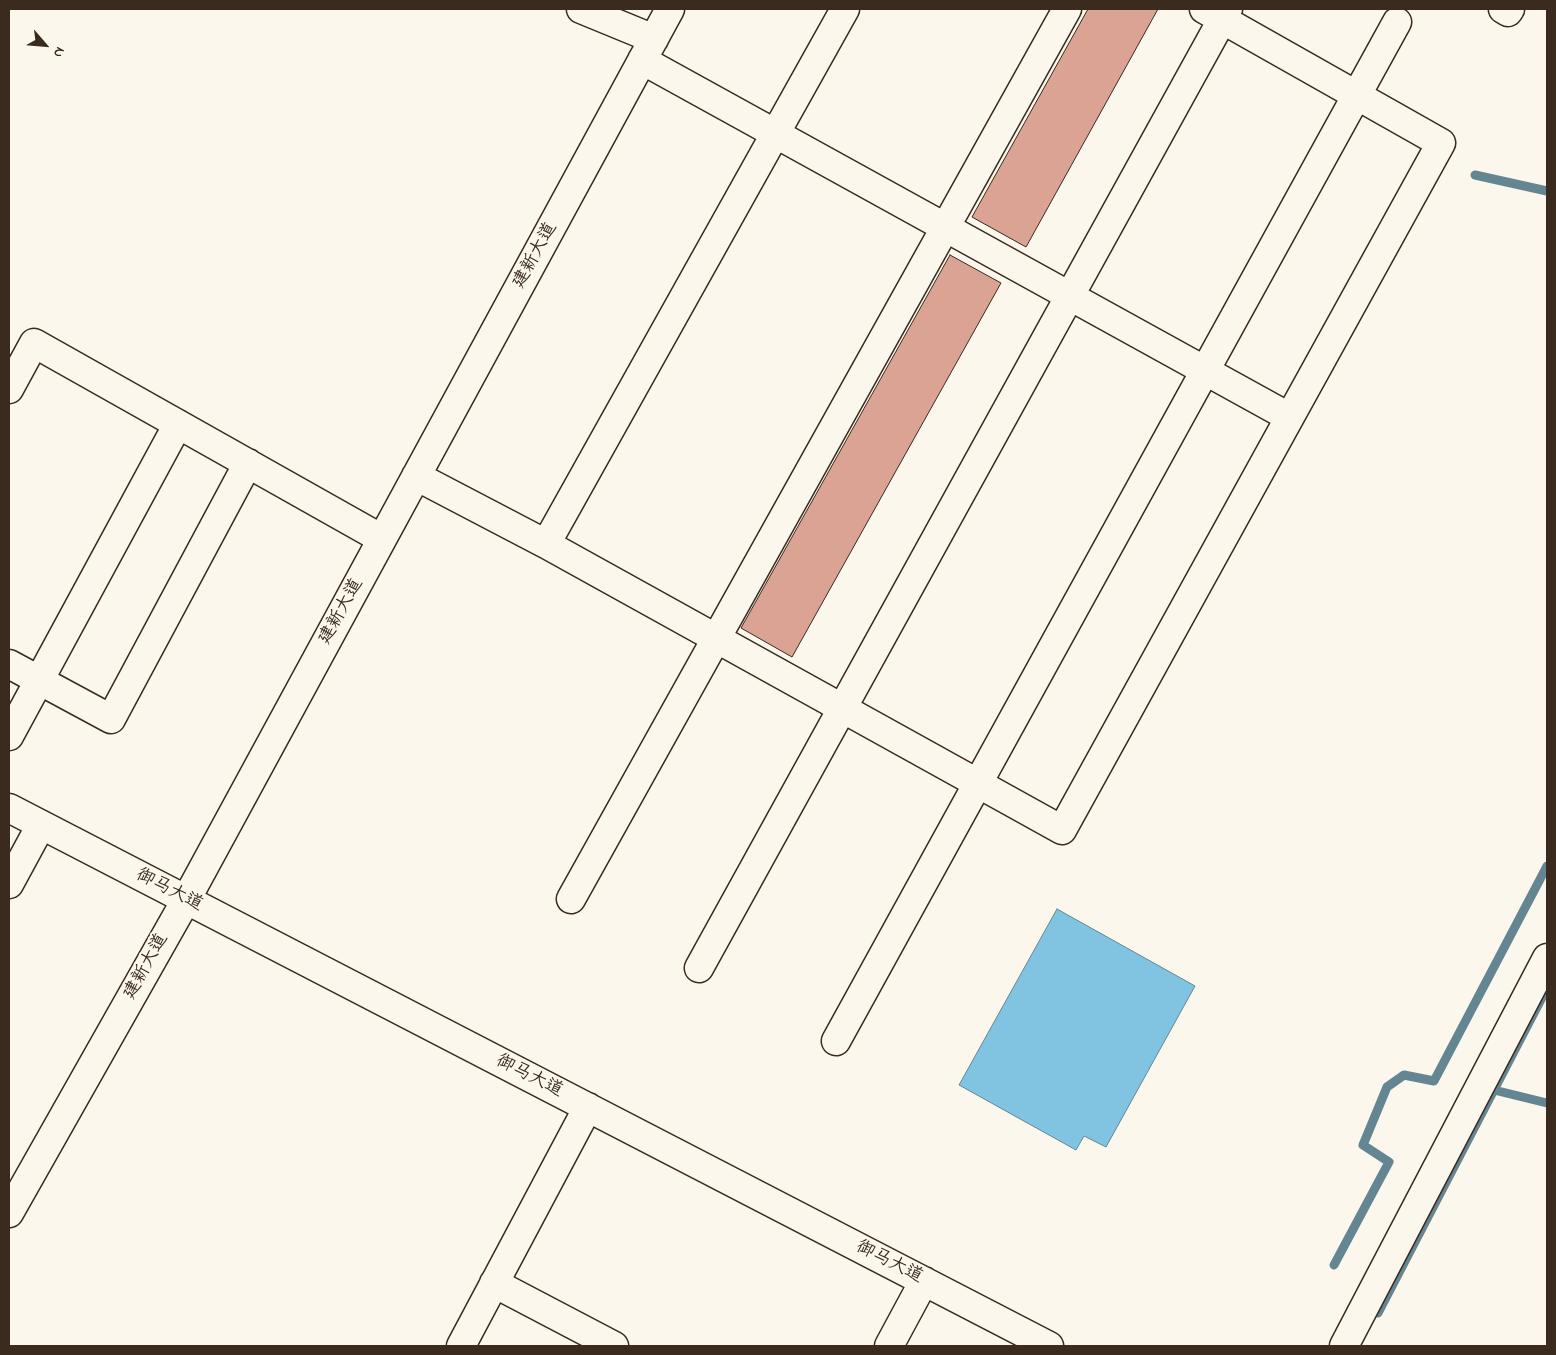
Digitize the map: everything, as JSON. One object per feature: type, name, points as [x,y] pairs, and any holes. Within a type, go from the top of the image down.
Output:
[{"type":"street","points":[[581,9],[648,50],[775,133],[1288,417]]},
{"type":"street","name":"建新大道","points":[[9,1213],[186,900],[670,9]]},
{"type":"street","points":[[546,544],[845,9]]},
{"type":"street","points":[[571,899],[1067,9]]},
{"type":"street","points":[[1503,9],[1508,12],[1510,9]]},
{"type":"street","points":[[416,476],[546,544],[717,639],[842,708],[978,783],[1062,830],[1288,417],[1441,143],[1218,12],[1070,296],[842,708],[698,968]]},
{"type":"street","points":[[836,1042],[1397,22]]},
{"type":"street","points":[[9,389],[34,343],[382,539]]},
{"type":"street","points":[[9,736],[178,424]]},
{"type":"street","points":[[9,664],[111,719],[248,463]]},
{"type":"street","name":"御马大道","points":[[9,808],[1049,1346]]},
{"type":"street","points":[[9,884],[41,825]]},
{"type":"street","points":[[1344,1346],[1547,958]]},
{"type":"street","points":[[461,1346],[588,1107]]},
{"type":"street","points":[[889,1346],[924,1282]]},
{"type":"street","points":[[494,1283],[614,1346]]},
{"type":"water","points":[[1057,909],[1195,986],[1106,1147],[1084,1136],[1076,1150],[959,1085]]},
{"type":"building","points":[[1088,9],[1158,9],[1026,247],[972,217]]},
{"type":"building","points":[[950,255],[1001,283],[792,657],[741,628]]},
{"type":"waterway","points":[[1475,175],[1547,191]]},
{"type":"waterway","points":[[1334,1265],[1389,1162],[1363,1145],[1387,1087],[1404,1075],[1434,1081],[1547,866]]},
{"type":"waterway","points":[[1378,1313],[1547,988]]},
{"type":"waterway","points":[[1494,1090],[1547,1103]]}]
